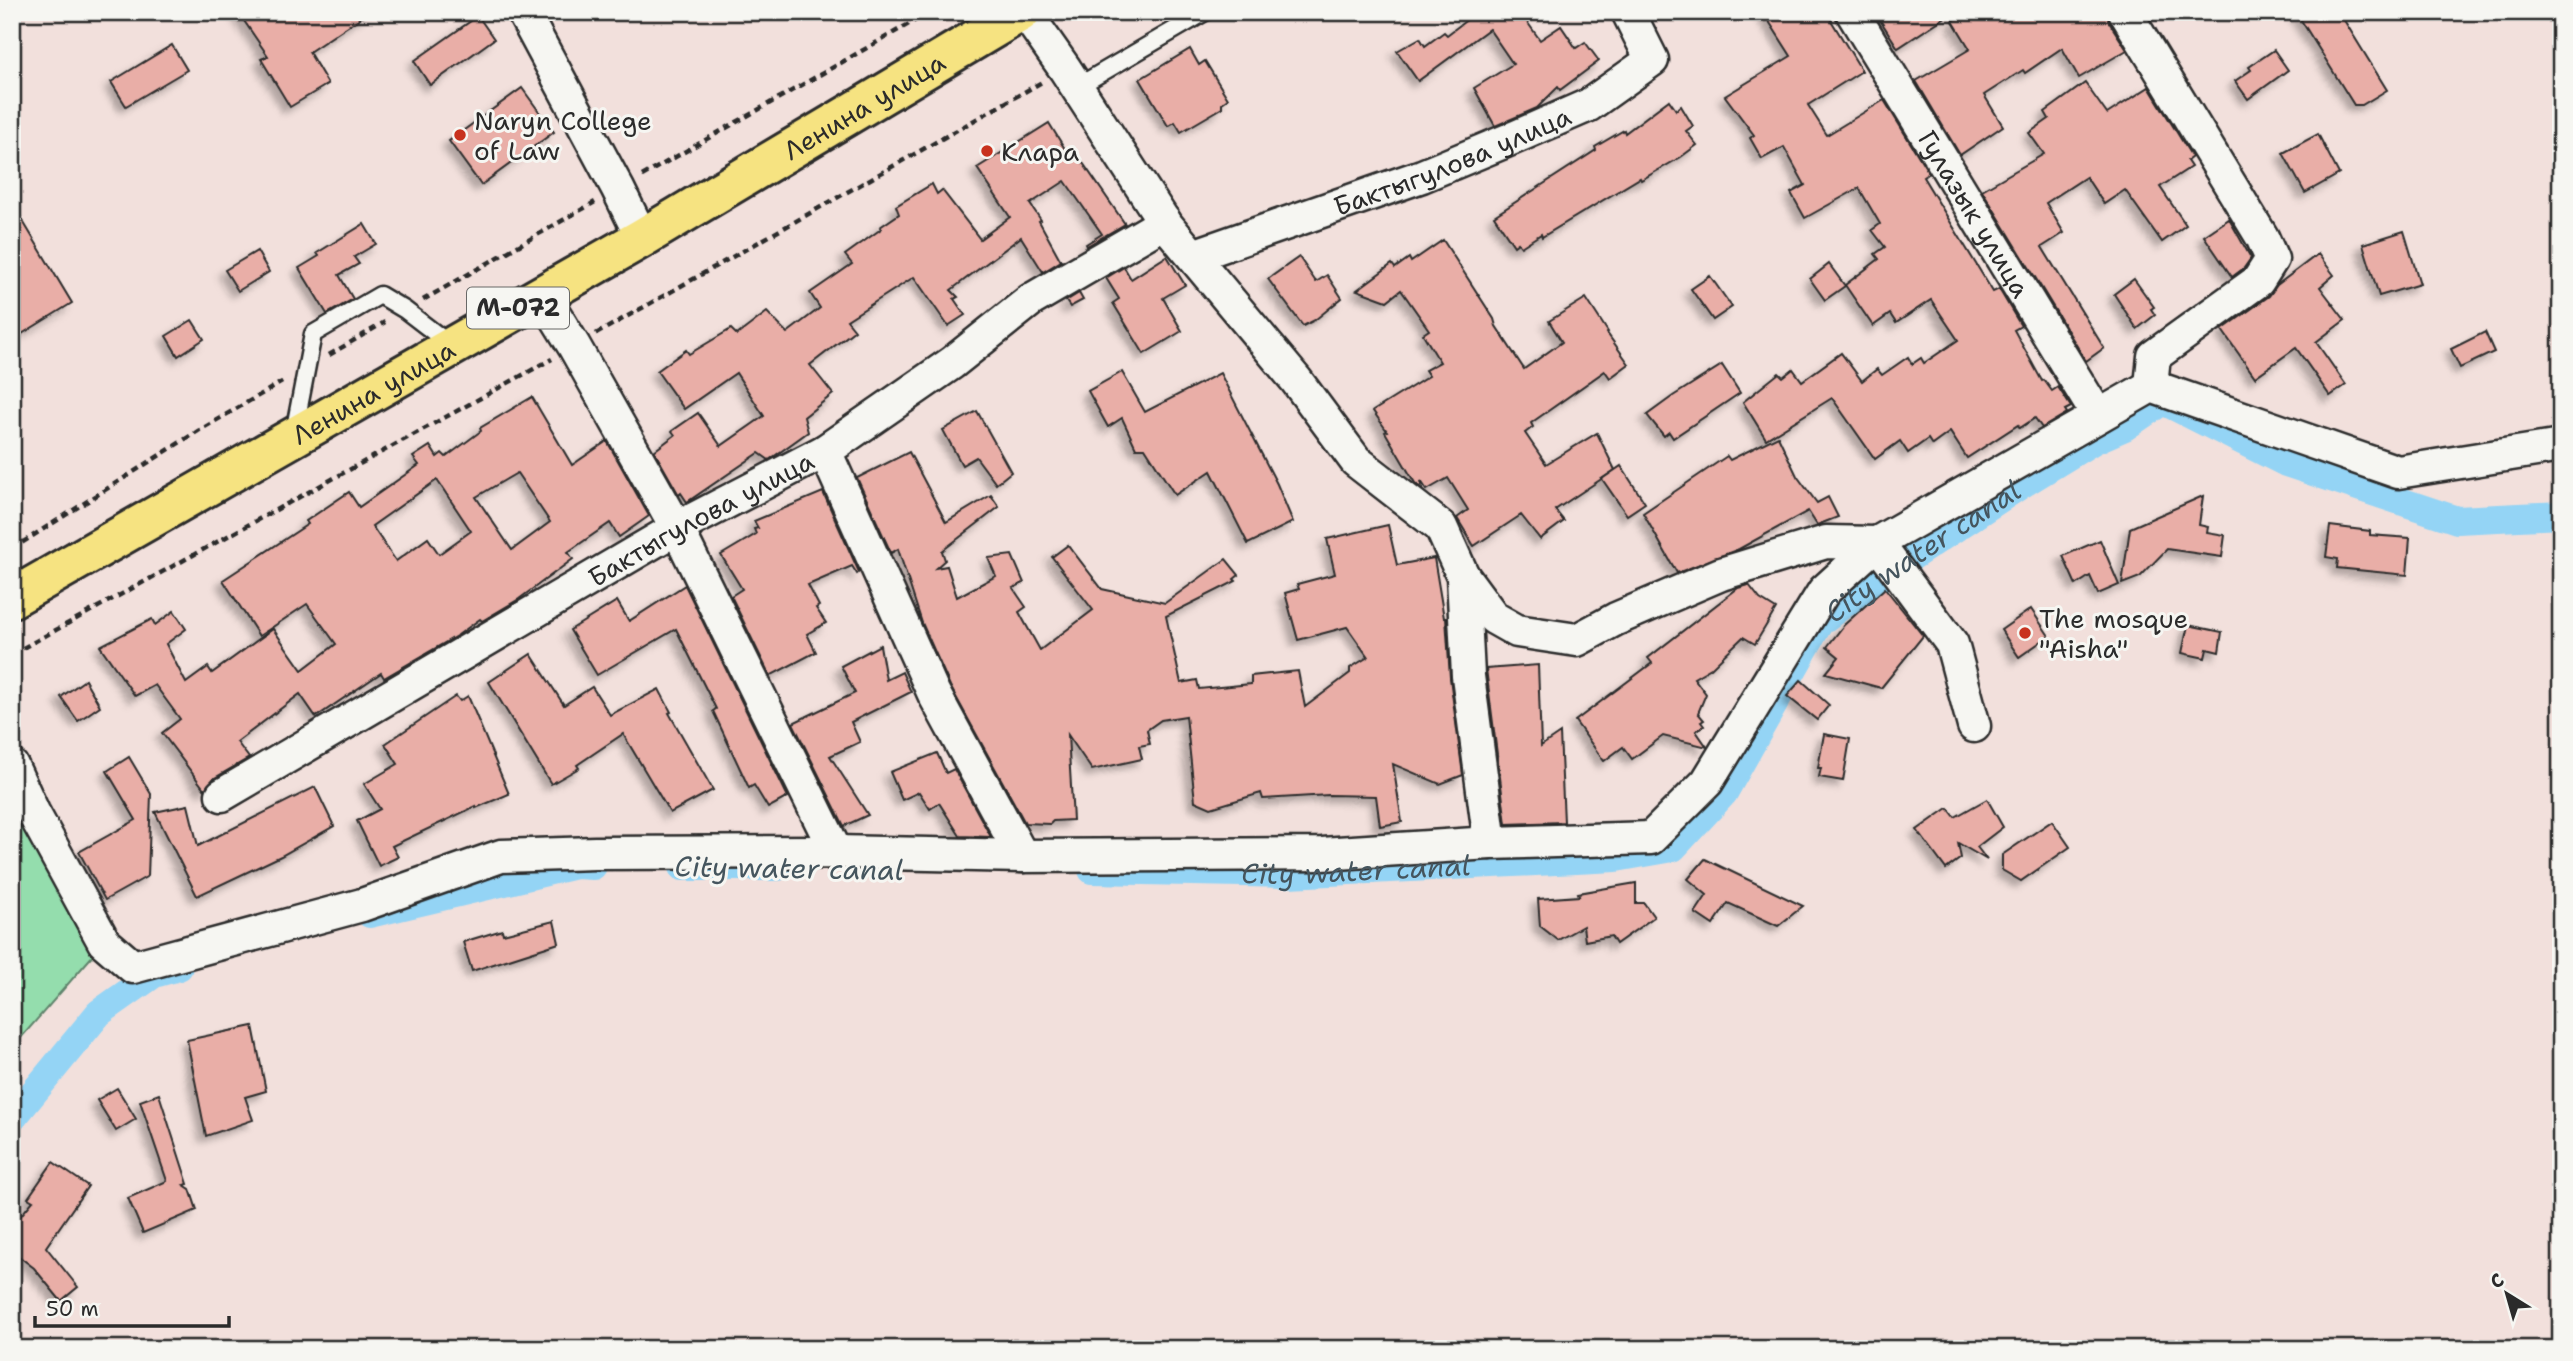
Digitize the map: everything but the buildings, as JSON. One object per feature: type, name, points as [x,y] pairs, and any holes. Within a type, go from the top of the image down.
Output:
[{"type":"main road","name":"Ленина улица","points":[[12,598],[642,238],[1023,12]]},
{"type":"street","points":[[523,12],[642,238]]},
{"type":"street","points":[[1023,12],[1077,87],[1166,222],[1296,380],[1356,461],[1441,527],[1463,576],[1494,618],[1517,632],[1577,640],[1721,574],[1826,542],[1877,543]]},
{"type":"street","name":"Бактыгулова улица","points":[[1193,256],[1422,176],[1590,105],[1652,60],[1628,12]]},
{"type":"street","name":"Гулазык улица","points":[[1852,12],[2098,416]]},
{"type":"street","points":[[2125,12],[2262,237],[2272,260],[2258,281],[2154,356],[2151,386]]},
{"type":"street","name":"Бактыгулова улица","points":[[222,795],[677,528],[825,451],[952,363],[1031,300],[1166,222]]},
{"type":"street","points":[[542,294],[575,346],[677,528],[836,852]]},
{"type":"street","points":[[12,766],[33,812],[104,942],[133,967],[362,905],[501,856],[836,852],[1022,856],[1322,854],[1490,842],[1651,838],[1707,782],[1824,591],[1877,543],[2151,386],[2398,472],[2561,446]]},
{"type":"street","points":[[825,451],[934,694],[1022,856]]},
{"type":"street","points":[[1877,543],[1952,645],[1974,726]]},
{"type":"street","points":[[1463,576],[1468,676],[1490,842]]},
{"type":"lane","points":[[1077,87],[1205,12]]},
{"type":"lane","points":[[293,438],[313,334],[380,295],[405,310],[452,346]]},
{"type":"path","points":[[12,549],[198,431],[405,310],[930,12]]},
{"type":"green space","points":[[12,786],[95,953],[12,1048]]},
{"type":"waterway","name":"City water canal","points":[[1092,870],[1288,874],[1616,858],[1673,848],[1724,793],[1820,622],[1875,581],[2021,485],[2093,441],[2125,427],[2163,401],[2286,463],[2457,520],[2561,515]]},
{"type":"waterway","name":"City water canal","points":[[370,914],[576,865],[593,866]]},
{"type":"waterway","name":"City water canal","points":[[683,867],[778,867]]},
{"type":"waterway","name":"City water canal","points":[[12,1119],[99,1013],[154,974],[179,967]]},
{"type":"place","name":"Naryn College of Law","points":[[460,135]]},
{"type":"place","name":"Клара","points":[[987,151]]},
{"type":"place","name":"The mosque \"Aisha\"","points":[[2025,633]]}]
